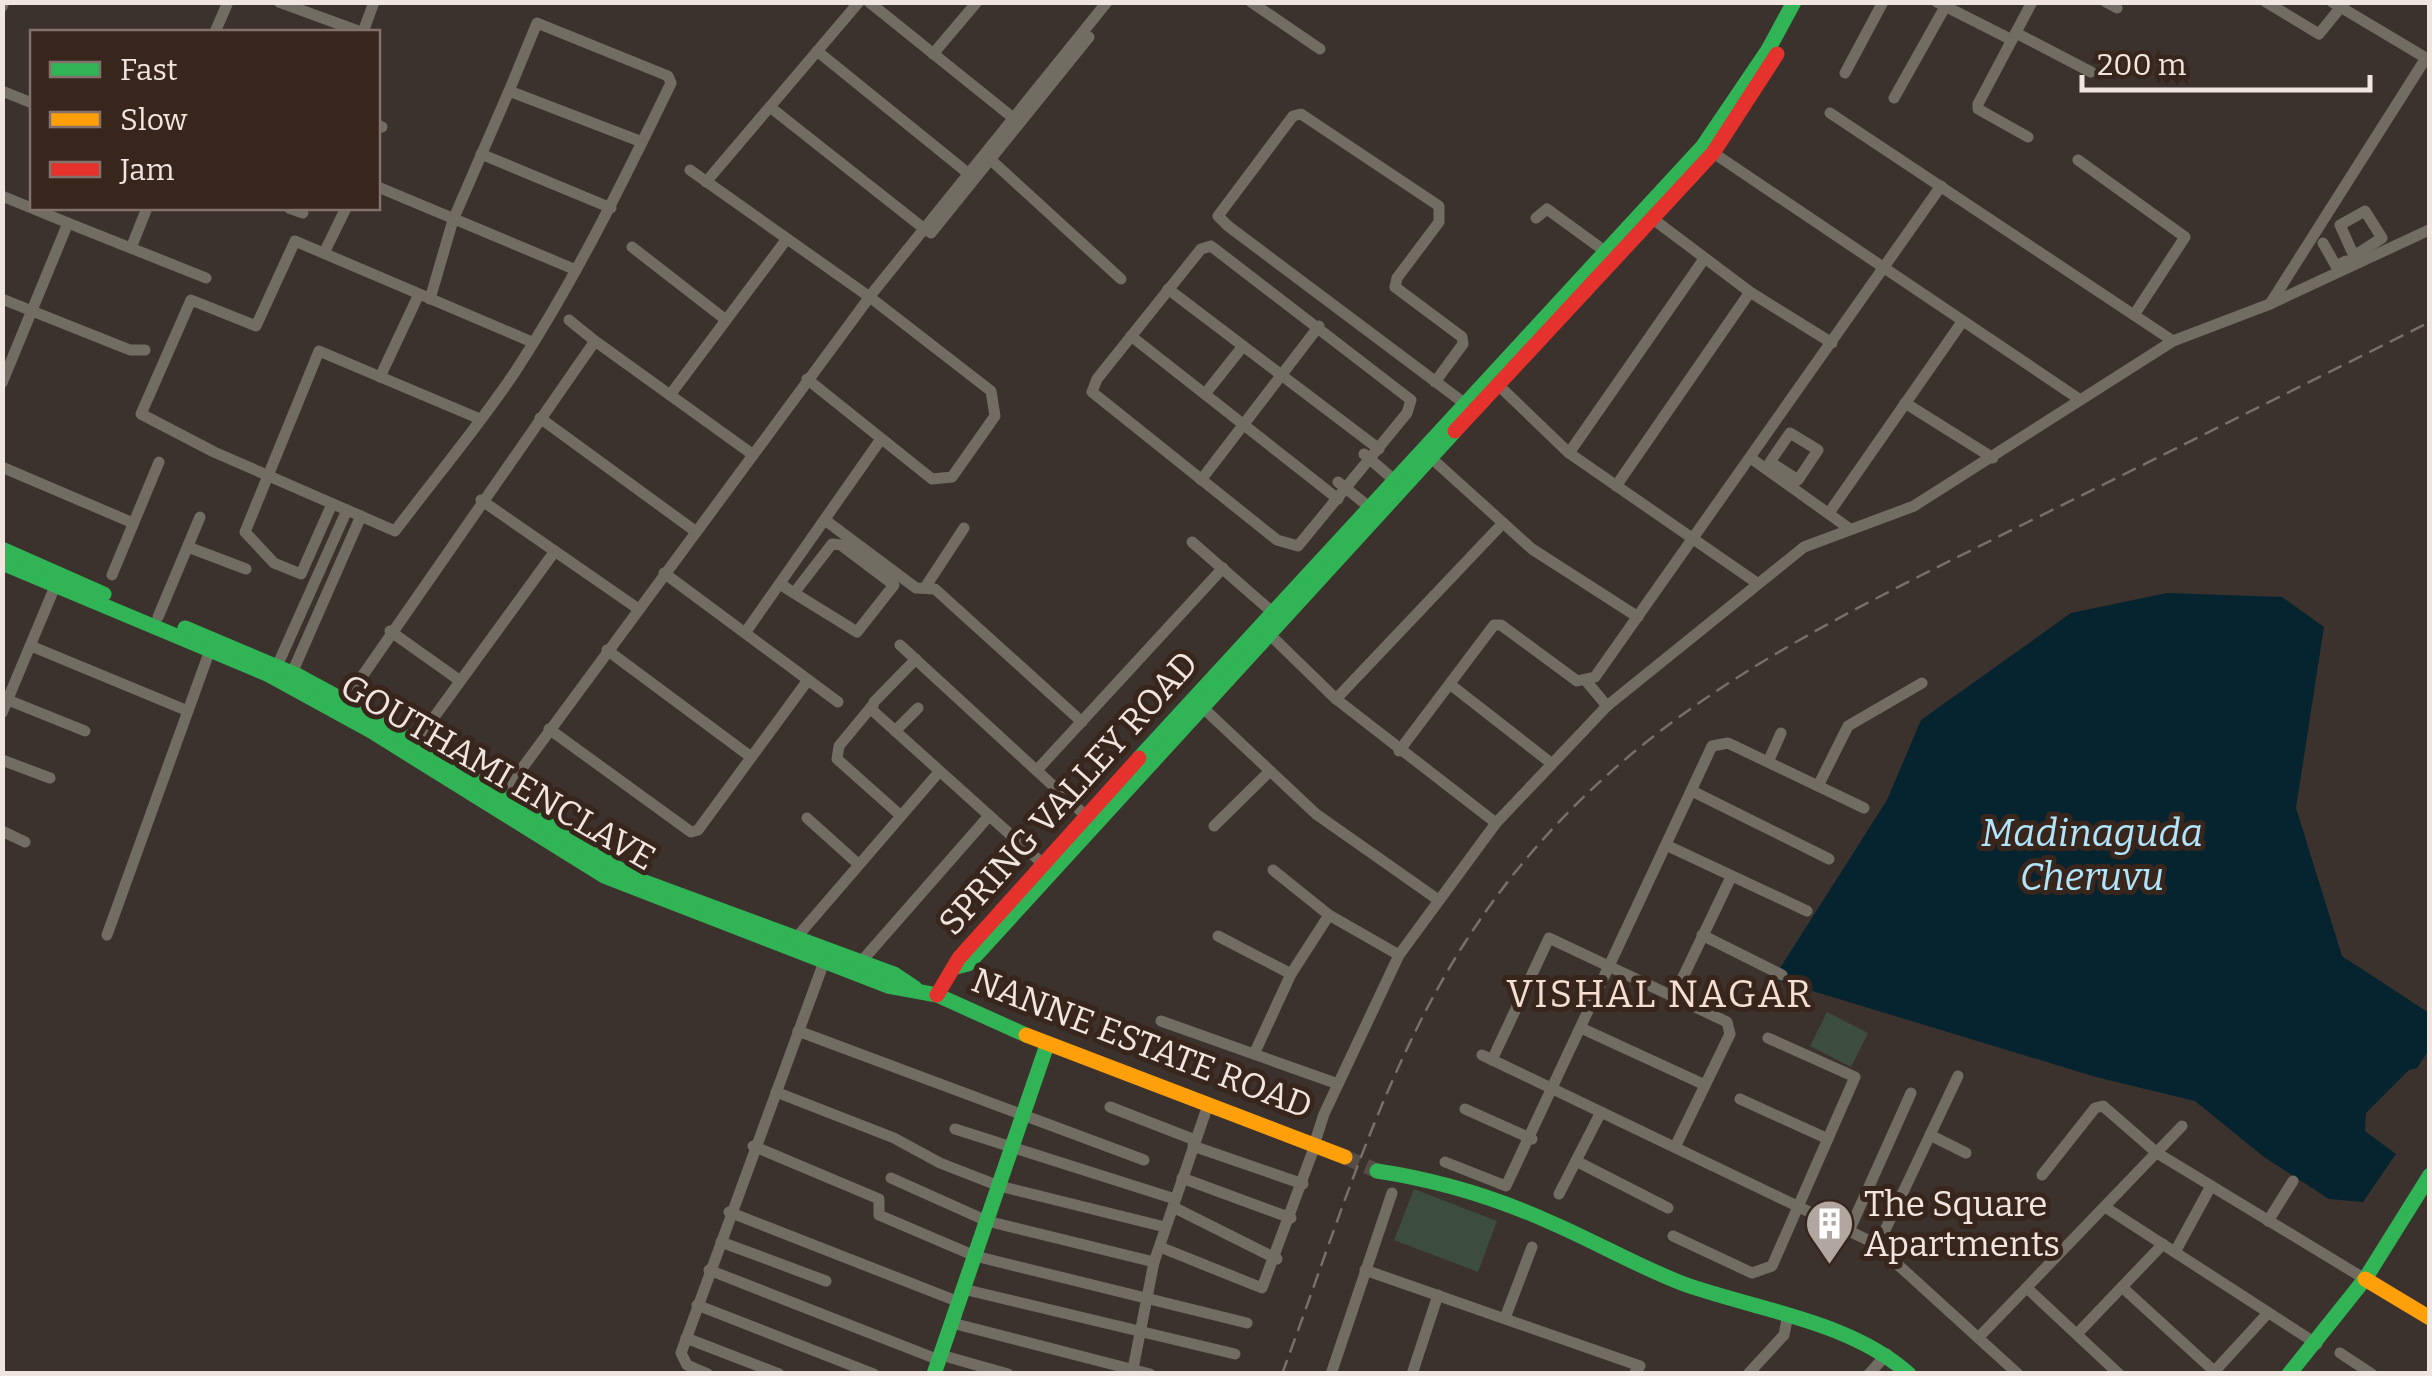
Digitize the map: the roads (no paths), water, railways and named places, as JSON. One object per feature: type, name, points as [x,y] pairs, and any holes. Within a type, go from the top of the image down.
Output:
[{"type":"street","points":[[216,30],[228,2]]},
{"type":"street","points":[[279,2],[357,30]]},
{"type":"street","points":[[363,30],[374,2]]},
{"type":"street","points":[[706,182],[859,2]]},
{"type":"street","points":[[869,2],[1017,121]]},
{"type":"street","points":[[933,54],[977,2]]},
{"type":"street","points":[[928,231],[991,160],[1107,2]]},
{"type":"street","points":[[496,803],[807,379],[871,298],[880,294],[969,174],[1116,2]]},
{"type":"street","points":[[1251,2],[1320,49]]},
{"type":"street","name":"SPRING VALLEY ROAD","points":[[956,967],[968,964],[1200,705],[1263,628],[1271,611],[1430,456],[1606,252],[1708,150],[1794,2]]},
{"type":"street","name":"SPRING VALLEY ROAD","points":[[956,967],[959,958],[1086,816],[1351,532],[1393,478],[1653,219],[1758,88],[1806,2]]},
{"type":"street","points":[[1845,72],[1883,2]]},
{"type":"street","points":[[2028,137],[1978,109],[2032,2]]},
{"type":"street","points":[[2266,2],[2318,34],[2340,4],[2426,58],[2270,304]]},
{"type":"street","points":[[1894,98],[1941,5],[2091,72]]},
{"type":"street","points":[[380,377],[424,297],[537,22],[668,76],[671,83],[611,208],[532,342],[480,419],[395,531],[266,475],[141,414],[191,300],[256,326],[294,241],[424,297],[532,342]]},
{"type":"street","points":[[817,51],[969,174]]},
{"type":"street","points":[[509,90],[642,142]]},
{"type":"street","points":[[2,91],[30,102]]},
{"type":"street","points":[[770,107],[928,231]]},
{"type":"street","points":[[1830,112],[2173,341]]},
{"type":"street","points":[[1435,382],[1463,344],[1462,337],[1395,287],[1397,278],[1438,222],[1438,206],[1302,114],[1293,116],[1218,216],[1435,382],[1464,404]]},
{"type":"street","points":[[1708,150],[1888,267],[1962,322],[2079,399]]},
{"type":"street","points":[[480,154],[611,208]]},
{"type":"street","points":[[991,160],[1121,280]]},
{"type":"street","points":[[2078,160],[2184,233],[2184,242],[2134,315]]},
{"type":"street","points":[[690,170],[871,298],[991,391],[996,402],[995,416],[952,477],[943,481],[932,479],[807,379]]},
{"type":"street","points":[[1399,751],[1494,625],[1578,681],[1596,677],[1888,267],[1941,186]]},
{"type":"street","points":[[380,189],[576,270]]},
{"type":"street","points":[[2,196],[30,207]]},
{"type":"street","points":[[1536,218],[1548,209],[1606,252]]},
{"type":"street","points":[[36,210],[206,278]]},
{"type":"street","points":[[131,248],[145,210]]},
{"type":"street","points":[[294,210],[303,214]]},
{"type":"street","points":[[324,253],[345,210]]},
{"type":"street","points":[[2354,259],[2340,225],[2366,210],[2382,238],[2375,250]]},
{"type":"street","points":[[1653,219],[1750,292],[1832,343]]},
{"type":"street","points":[[2,383],[68,223]]},
{"type":"street","points":[[1160,1246],[1262,1288],[1338,1084],[1399,955],[1437,898],[1496,823],[1608,706],[1757,584],[1804,547],[1914,506],[2173,341],[2270,304],[2354,259],[2421,230]]},
{"type":"street","points":[[670,395],[786,240]]},
{"type":"street","points":[[2323,243],[2337,269]]},
{"type":"street","points":[[1216,246],[1319,326],[1411,400],[1406,414],[1341,490],[1304,541],[1291,546],[1094,396],[1093,384],[1200,249],[1216,246]]},
{"type":"street","points":[[632,247],[726,320]]},
{"type":"street","points":[[1570,453],[1704,260]]},
{"type":"street","points":[[1168,290],[1282,375],[1393,478]]},
{"type":"street","points":[[1616,486],[1750,292]]},
{"type":"street","points":[[2,299],[130,350],[145,350]]},
{"type":"street","points":[[569,320],[752,454]]},
{"type":"street","points":[[1829,513],[1962,322]]},
{"type":"street","points":[[1201,480],[1319,326]]},
{"type":"street","points":[[1131,336],[1244,424],[1368,506]]},
{"type":"street","points":[[345,701],[595,341]]},
{"type":"street","points":[[1206,394],[1242,346]]},
{"type":"street","points":[[332,504],[300,574],[274,564],[246,532],[319,352],[480,419]]},
{"type":"street","points":[[1493,380],[1570,453],[1757,584]]},
{"type":"street","points":[[1905,403],[1993,458]]},
{"type":"street","points":[[540,418],[695,531]]},
{"type":"street","points":[[1754,456],[1788,479],[1798,480],[1817,449],[1791,432],[1770,462]]},
{"type":"street","points":[[745,633],[881,439]]},
{"type":"street","points":[[1430,456],[1532,550],[1638,617]]},
{"type":"street","points":[[1754,456],[1770,462],[1850,529]]},
{"type":"street","points":[[112,575],[159,462]]},
{"type":"street","points":[[2,466],[133,523]]},
{"type":"street","points":[[481,500],[638,608]]},
{"type":"street","points":[[284,670],[347,510]]},
{"type":"street","points":[[284,670],[362,516]]},
{"type":"street","points":[[158,618],[200,517]]},
{"type":"street","points":[[825,520],[916,588],[935,589],[1082,722]]},
{"type":"street","points":[[1336,699],[1502,523]]},
{"type":"street","points":[[926,586],[964,528]]},
{"type":"street","points":[[1192,542],[1271,611]]},
{"type":"street","points":[[780,584],[794,593],[856,632],[894,585],[841,545],[832,544],[794,593]]},
{"type":"street","points":[[188,547],[246,569]]},
{"type":"street","name":"GOUTHAMI ENCLAVE","points":[[2,549],[284,670],[345,701],[416,742],[496,803],[604,876],[888,986],[916,989]]},
{"type":"street","points":[[416,742],[555,552]]},
{"type":"street","name":"GOUTHAMI ENCLAVE","points":[[2,563],[314,698],[634,878],[894,974],[916,989]]},
{"type":"street","points":[[1037,770],[1223,568]]},
{"type":"street","points":[[664,573],[838,702]]},
{"type":"street","points":[[56,584],[5,706],[84,731]]},
{"type":"street","points":[[1263,628],[1336,699],[1496,823]]},
{"type":"street","points":[[390,632],[459,680]]},
{"type":"street","points":[[900,645],[1086,816]]},
{"type":"street","points":[[32,646],[188,711]]},
{"type":"street","points":[[108,935],[210,650]]},
{"type":"street","points":[[607,650],[752,756]]},
{"type":"street","points":[[900,815],[836,759],[839,746],[916,660]]},
{"type":"street","points":[[549,729],[690,832],[698,830],[808,680]]},
{"type":"street","points":[[1587,682],[1608,706]]},
{"type":"street","points":[[1818,786],[1848,726],[1922,683]]},
{"type":"street","points":[[1451,685],[1552,763]]},
{"type":"street","points":[[1200,705],[1270,772],[1353,842],[1437,898]]},
{"type":"street","points":[[872,706],[895,732],[1043,864]]},
{"type":"street","points":[[895,732],[918,708]]},
{"type":"street","points":[[1768,762],[1781,733]]},
{"type":"street","points":[[1445,1162],[1506,1186],[1532,1139],[1712,746],[1719,742],[1864,808]]},
{"type":"street","points":[[2,760],[50,778]]},
{"type":"street","points":[[796,938],[939,772]]},
{"type":"street","points":[[1214,826],[1270,772]]},
{"type":"street","points":[[1694,792],[1829,859]]},
{"type":"street","points":[[860,962],[988,817]]},
{"type":"street","points":[[807,818],[857,863]]},
{"type":"street","points":[[2,831],[25,842]]},
{"type":"street","points":[[1668,846],[1806,911]]},
{"type":"street","points":[[1273,870],[1329,915],[1399,955]]},
{"type":"street","points":[[1672,998],[1731,877]]},
{"type":"street","points":[[1254,1054],[1292,974],[1329,915]]},
{"type":"street","points":[[1702,935],[1782,975]]},
{"type":"street","points":[[1218,936],[1292,974]]},
{"type":"street","points":[[1675,1147],[1731,1026],[1549,938],[1487,1057],[1878,1245],[2018,1374]]},
{"type":"street","points":[[708,1374],[683,1360],[686,1338],[753,1146],[824,962]]},
{"type":"street","points":[[937,996],[956,967]]},
{"type":"street","name":"NANNE ESTATE ROAD","points":[[916,989],[1047,1045],[1340,1155]]},
{"type":"street","points":[[1161,1021],[1338,1084]]},
{"type":"street","points":[[1581,1028],[1706,1085]]},
{"type":"street","points":[[798,1031],[1144,1160]]},
{"type":"street","points":[[1672,1236],[1752,1273],[1772,1266],[1855,1077],[1768,1038]]},
{"type":"street","points":[[938,1363],[1047,1045]]},
{"type":"street","points":[[1878,1245],[1958,1076]]},
{"type":"street","points":[[776,1092],[894,1138],[940,1163],[999,1186],[1166,1227]]},
{"type":"street","points":[[1849,1231],[1912,1093]]},
{"type":"street","points":[[1740,1099],[1828,1140]]},
{"type":"street","points":[[1132,1371],[1154,1262],[1208,1104]]},
{"type":"street","points":[[2042,1175],[2099,1106],[2112,1112],[2157,1153],[2430,1318]]},
{"type":"street","points":[[1110,1107],[1303,1184]]},
{"type":"street","points":[[1465,1109],[1532,1139]]},
{"type":"street","points":[[1559,1194],[1601,1112]]},
{"type":"street","points":[[1979,1337],[2182,1126]]},
{"type":"street","points":[[955,1128],[1174,1203],[1276,1258]]},
{"type":"street","points":[[1930,1135],[1966,1154]]},
{"type":"street","points":[[753,1146],[879,1199],[880,1215],[974,1256],[1247,1323]]},
{"type":"street","points":[[1576,1161],[1668,1208]]},
{"type":"street","points":[[1377,1170],[1406,1178],[1426,1178],[1560,1229],[1682,1282],[1788,1315],[1887,1354],[1910,1374]]},
{"type":"street","points":[[2289,1374],[2367,1281],[2430,1174]]},
{"type":"street","points":[[891,1178],[987,1221],[1154,1262]]},
{"type":"street","points":[[1182,1178],[1290,1218]]},
{"type":"street","points":[[2268,1221],[2294,1181]]},
{"type":"street","points":[[2175,1252],[2211,1186]]},
{"type":"street","points":[[2298,1374],[2430,1188]]},
{"type":"street","points":[[1331,1374],[1392,1193]]},
{"type":"street","points":[[2105,1207],[2317,1344]]},
{"type":"street","points":[[730,1212],[961,1296],[1235,1354]]},
{"type":"street","points":[[722,1242],[826,1281]]},
{"type":"street","points":[[2077,1334],[2163,1244]]},
{"type":"street","points":[[1504,1318],[1532,1247]]},
{"type":"street","points":[[709,1270],[938,1363],[1008,1374]]},
{"type":"street","points":[[1365,1270],[1640,1366],[1634,1374]]},
{"type":"street","points":[[2122,1287],[2213,1372],[2268,1312]]},
{"type":"street","points":[[2027,1288],[2120,1374]]},
{"type":"street","points":[[1412,1374],[1438,1295]]},
{"type":"street","points":[[698,1305],[874,1374]]},
{"type":"street","points":[[1748,1374],[1784,1335],[1788,1315]]},
{"type":"street","points":[[952,1323],[1150,1374]]},
{"type":"street","points":[[686,1338],[778,1374]]},
{"type":"street","points":[[2340,1353],[2372,1374]]},
{"type":"street","points":[[1868,1374],[1887,1354]]},
{"type":"water","name":"Madinaguda Cheruvu","points":[[2167,593],[2282,597],[2324,627],[2296,808],[2342,956],[2429,1013],[2429,1050],[2417,1068],[2409,1070],[2366,1113],[2365,1131],[2396,1154],[2363,1202],[2329,1199],[2264,1157],[2195,1101],[2096,1077],[1773,979],[1887,800],[1921,720],[2071,613]]},
{"type":"tunnel","points":[[1345,1157],[1377,1171]]},
{"type":"railway","points":[[1282,1374],[1362,1154],[1408,1046],[1464,944],[1519,867],[1579,801],[1644,744],[1713,693],[1787,647],[1943,564],[2430,322]]},
{"type":"place","name":"The Square Apartments","points":[[1829,1266]]},
{"type":"district","name":"VISHAL NAGAR","points":[[1660,994]]}]
